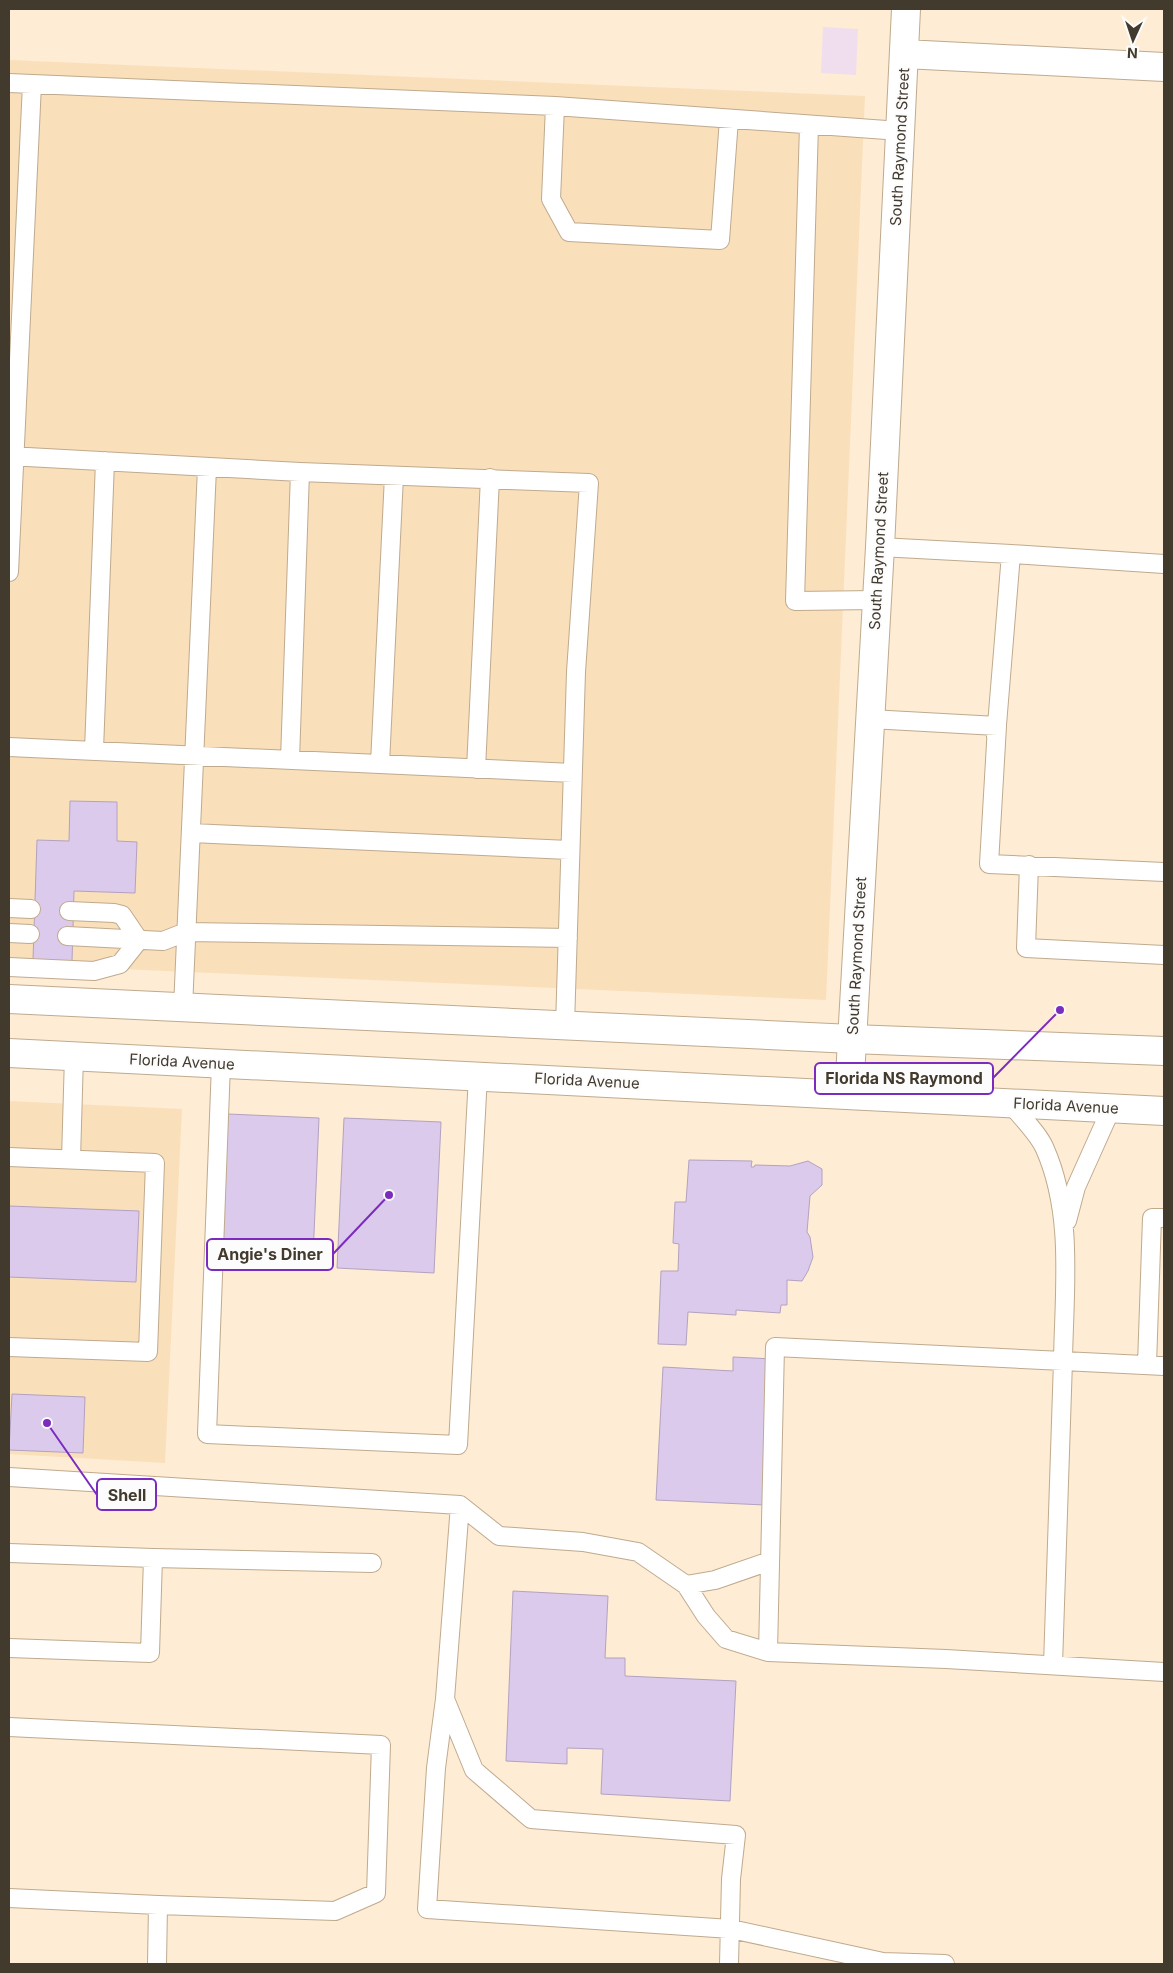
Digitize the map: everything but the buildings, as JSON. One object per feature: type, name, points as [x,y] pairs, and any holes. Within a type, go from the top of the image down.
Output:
[{"type":"main road","name":"South Raymond Street","points":[[849,1094],[880,547],[906,9]]},
{"type":"main road","points":[[904,54],[1164,67]]},
{"type":"main road","points":[[9,1000],[852,1039],[1164,1051]]},
{"type":"main road","name":"Florida Avenue","points":[[9,1053],[1164,1111]]},
{"type":"lane","points":[[9,83],[555,106],[900,131]]},
{"type":"lane","points":[[9,572],[11,456],[32,84]]},
{"type":"lane","points":[[555,106],[551,198],[569,232],[720,240],[729,119]]},
{"type":"lane","points":[[810,125],[795,601],[877,600]]},
{"type":"lane","points":[[11,456],[207,468],[589,483],[576,672],[564,1026]]},
{"type":"lane","points":[[94,750],[105,461]]},
{"type":"lane","points":[[182,1008],[192,833],[207,468]]},
{"type":"lane","points":[[290,760],[300,472]]},
{"type":"lane","points":[[380,764],[394,476]]},
{"type":"lane","points":[[476,769],[490,478]]},
{"type":"lane","points":[[880,547],[1164,564]]},
{"type":"lane","points":[[996,748],[1011,554]]},
{"type":"lane","points":[[870,719],[997,726],[989,864],[1164,872]]},
{"type":"lane","points":[[9,747],[573,773]]},
{"type":"lane","points":[[192,833],[569,850]]},
{"type":"lane","points":[[1029,865],[1026,948],[1164,955]]},
{"type":"lane","points":[[9,908],[31,909]]},
{"type":"lane","points":[[69,911],[114,912],[122,915],[139,940]]},
{"type":"lane","points":[[9,932],[30,934]]},
{"type":"lane","points":[[67,936],[163,941],[186,932],[568,938]]},
{"type":"lane","points":[[9,967],[94,972],[120,964],[139,940]]},
{"type":"lane","points":[[71,1159],[74,1056]]},
{"type":"lane","points":[[221,1064],[207,1434],[458,1445],[478,1076]]},
{"type":"lane","points":[[1010,1103],[1044,1147],[1058,1186],[1065,1229],[1063,1361],[1053,1665]]},
{"type":"lane","points":[[1065,1229],[1076,1187],[1111,1109]]},
{"type":"lane","points":[[9,1158],[155,1163],[148,1352],[9,1347]]},
{"type":"lane","points":[[1147,1365],[1152,1218],[1164,1218]]},
{"type":"lane","points":[[768,1652],[775,1347],[1164,1366]]},
{"type":"lane","points":[[9,1477],[460,1505],[499,1536],[583,1542],[638,1552],[686,1585],[706,1616],[726,1639],[768,1652],[1164,1672]]},
{"type":"lane","points":[[460,1505],[445,1700],[436,1768],[426,1909],[731,1929],[883,1962],[945,1964]]},
{"type":"lane","points":[[9,1553],[372,1563]]},
{"type":"lane","points":[[9,1648],[150,1654],[153,1558]]},
{"type":"lane","points":[[686,1585],[715,1580],[770,1561]]},
{"type":"lane","points":[[445,1700],[474,1770],[531,1818],[736,1835],[731,1879],[729,1964]]},
{"type":"lane","points":[[9,1727],[380,1745],[376,1894],[335,1911],[9,1898]]},
{"type":"lane","points":[[157,1964],[158,1905]]},
{"type":"shaded area","points":[[823,27],[858,29],[856,75],[821,73]]},
{"type":"shaded area","points":[[9,60],[865,96],[826,1000],[9,964]]},
{"type":"shaded area","points":[[9,1101],[182,1109],[165,1463],[9,1454]]},
{"type":"place","name":"Florida NS Raymond","points":[[1060,1010]]},
{"type":"place","name":"Angie's Diner","points":[[389,1195]]},
{"type":"place","name":"Shell","points":[[47,1423]]}]
